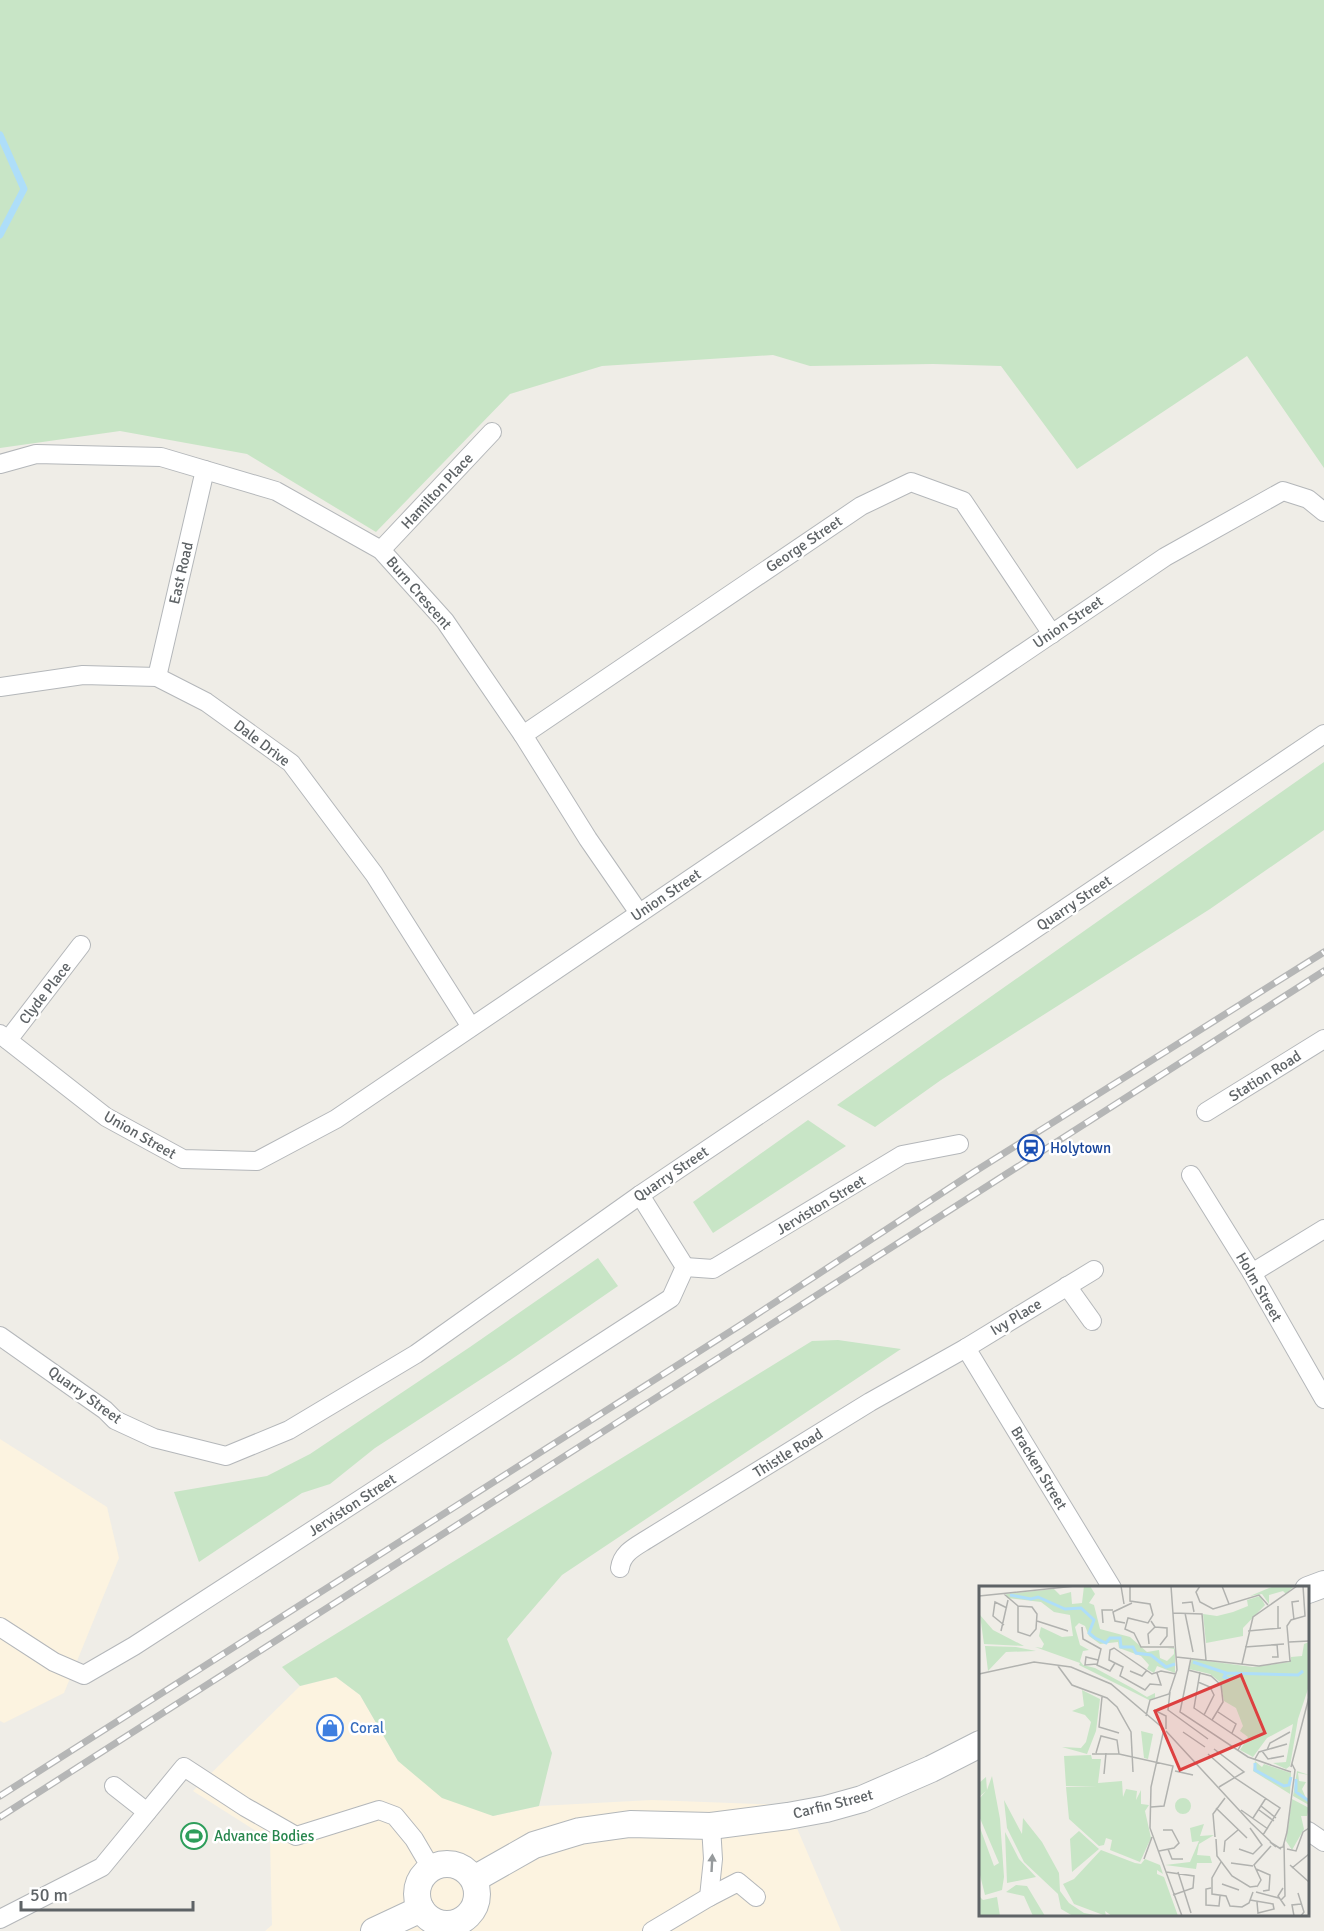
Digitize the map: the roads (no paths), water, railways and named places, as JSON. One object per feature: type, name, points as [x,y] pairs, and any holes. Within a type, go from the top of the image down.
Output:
[{"type":"main road","points":[[1309,1590],[1324,1584]]},
{"type":"main road","name":"Carfin Street","points":[[474,1879],[534,1845],[579,1830],[630,1824],[711,1826],[788,1816],[862,1800],[979,1745]]},
{"type":"main road","points":[[450,1864],[459,1866],[474,1879],[477,1897],[467,1925],[444,1924],[426,1917],[417,1900],[419,1882],[431,1868],[450,1864]]},
{"type":"main road","points":[[374,1931],[421,1909]]},
{"type":"street","name":"Hamilton Place","points":[[381,550],[492,432]]},
{"type":"street","name":"Burn Crescent","points":[[0,464],[36,454],[160,457],[276,491],[381,550],[445,621],[523,735],[588,839],[639,913]]},
{"type":"street","name":"East Road","points":[[157,676],[205,470]]},
{"type":"street","name":"George Street","points":[[523,735],[861,506],[911,482],[963,501],[1052,634]]},
{"type":"street","name":"Union Street","points":[[4,1037],[106,1117],[183,1159],[257,1161],[336,1119],[1165,557],[1283,491],[1308,499],[1324,512]]},
{"type":"street","name":"Dale Drive","points":[[0,687],[83,675],[157,676],[206,702],[291,763],[374,874],[471,1027]]},
{"type":"street","name":"Quarry Street","points":[[0,1336],[105,1410],[115,1420],[154,1438],[226,1456],[288,1430],[416,1354],[640,1195],[1324,734]]},
{"type":"street","name":"Clyde Place","points":[[4,1037],[81,945]]},
{"type":"street","name":"Station Road","points":[[1206,1112],[1324,1039]]},
{"type":"street","name":"Jerviston Street","points":[[0,1627],[54,1662],[84,1675],[134,1646],[671,1298],[685,1267],[713,1269],[902,1155],[959,1143]]},
{"type":"street","name":"Holm Street","points":[[1191,1175],[1252,1274],[1324,1399]]},
{"type":"street","points":[[640,1195],[685,1267]]},
{"type":"street","points":[[1252,1274],[1324,1229]]},
{"type":"street","name":"Ivy Place","points":[[966,1348],[1094,1270]]},
{"type":"street","points":[[1067,1286],[1092,1321]]},
{"type":"street","name":"Thistle Road","points":[[620,1568],[623,1558],[638,1546],[870,1402],[966,1348]]},
{"type":"street","name":"Bracken Street","points":[[966,1348],[1111,1586]]},
{"type":"street","points":[[0,1919],[102,1867],[184,1767],[245,1807],[296,1836],[379,1810],[395,1816],[414,1839],[431,1868]]},
{"type":"street","points":[[114,1786],[147,1812]]},
{"type":"street","points":[[709,1897],[713,1859],[711,1826]]},
{"type":"street","points":[[1309,1832],[1324,1842]]},
{"type":"street","points":[[652,1931],[738,1882],[756,1897]]},
{"type":"waterway","points":[[0,135],[24,189],[0,235]]},
{"type":"railway","points":[[0,1796],[739,1326],[974,1172],[1324,952]]},
{"type":"railway","points":[[0,1817],[1324,971]]},
{"type":"place","name":"Holytown","points":[[1031,1148]]},
{"type":"place","name":"Coral","points":[[330,1728]]},
{"type":"place","name":"Advance Bodies","points":[[194,1836]]}]
